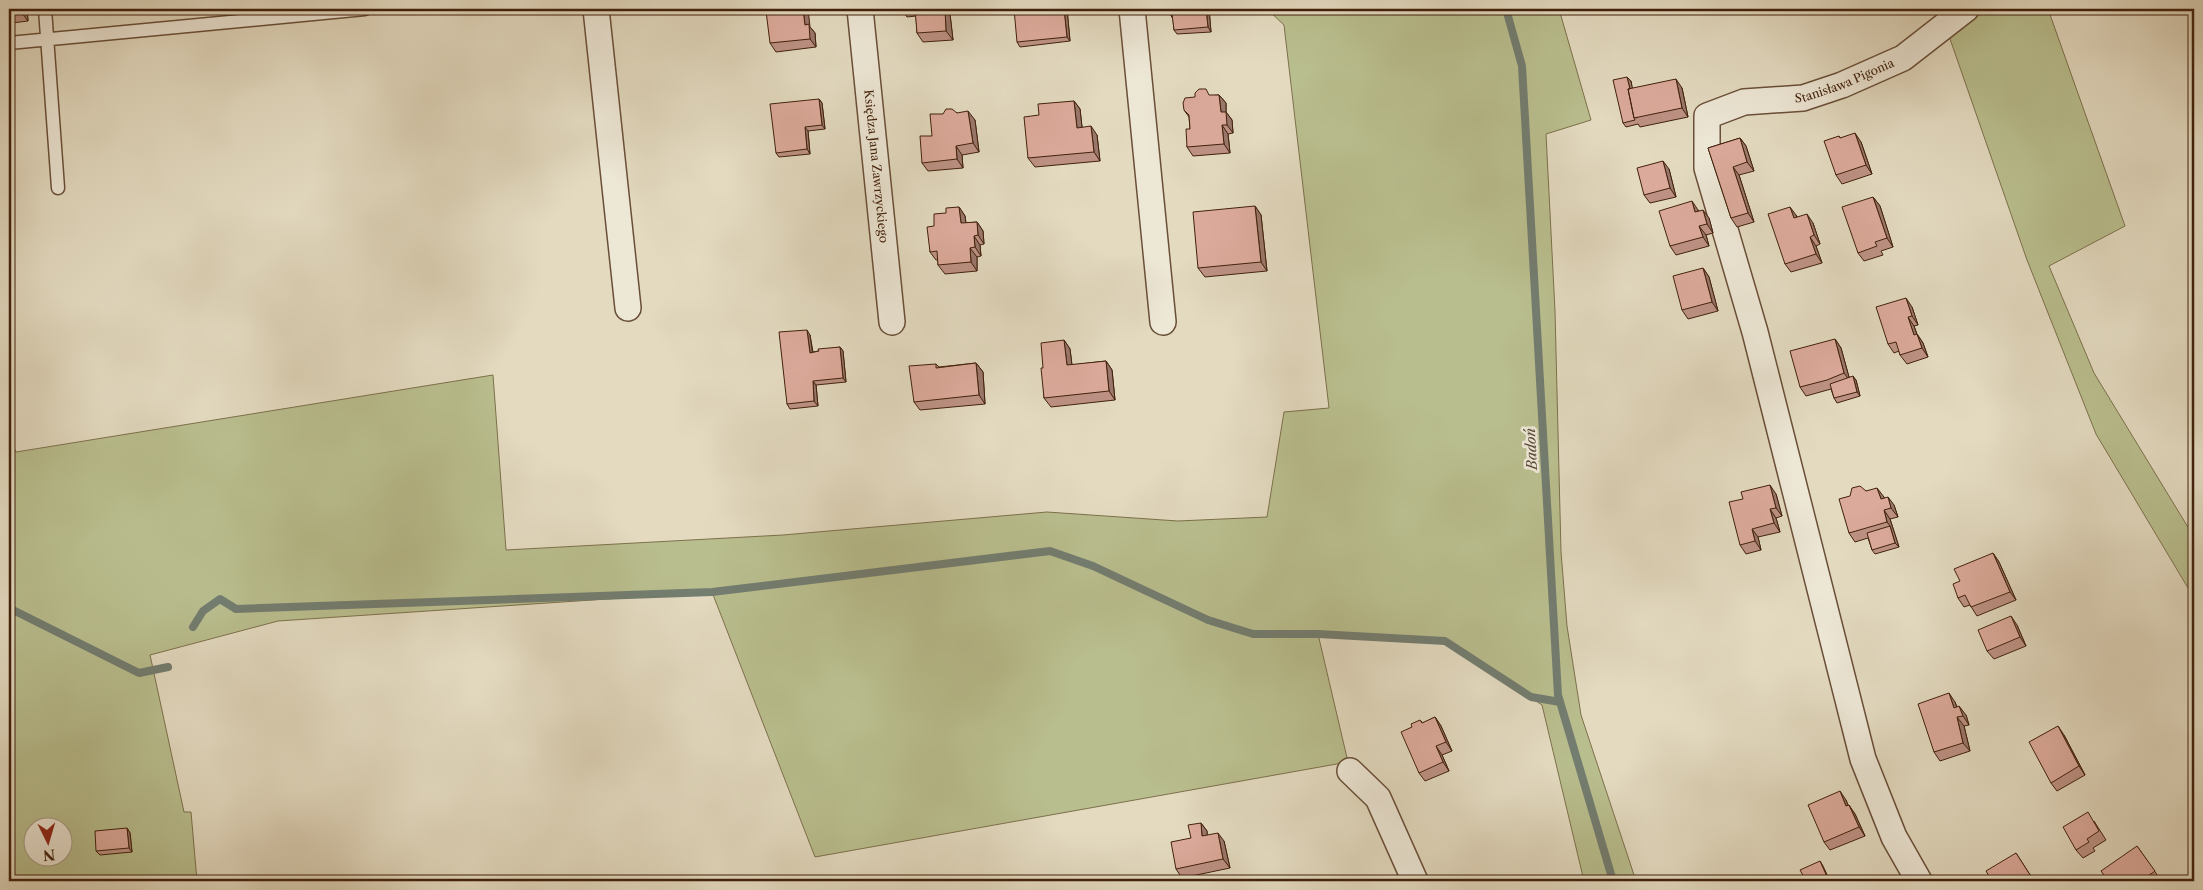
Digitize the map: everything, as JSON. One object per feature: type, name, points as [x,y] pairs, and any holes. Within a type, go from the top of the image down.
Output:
[{"type":"street","points":[[596,9],[628,308]]},
{"type":"street","name":"Księdza Jana Zawrzyckiego","points":[[860,9],[892,322]]},
{"type":"street","points":[[1132,9],[1163,322]]},
{"type":"street","name":"Stanisława Pigonia","points":[[1919,881],[1894,837],[1863,759],[1755,332],[1707,168],[1707,116],[1744,102],[1803,98],[1842,86],[1904,58],[1966,9]]},
{"type":"street","points":[[1350,771],[1378,798],[1415,881]]},
{"type":"lane","points":[[45,9],[58,188]]},
{"type":"lane","points":[[9,43],[365,9]]},
{"type":"green space","points":[[1267,9],[1559,9],[1591,120],[1546,134],[1555,311],[1561,552],[1567,626],[1581,715],[1636,881],[1584,881],[1542,705],[1445,641],[1318,634],[1348,762],[815,857],[712,592],[278,621],[150,655],[184,812],[191,812],[197,881],[9,881],[9,438],[16,452],[493,375],[506,550],[783,535],[1047,512],[1178,521],[1267,517],[1284,412],[1329,408],[1284,25]]},
{"type":"green space","points":[[1982,9],[2048,9],[2125,226],[2049,266],[2094,373],[2194,537],[2194,584],[2188,588],[2096,434],[2027,260],[1949,36]]},
{"type":"building","points":[[769,9],[803,9],[805,25],[809,24],[810,39],[770,43],[766,11]]},
{"type":"building","points":[[915,9],[945,9],[946,31],[917,33]]},
{"type":"building","points":[[1014,9],[1064,9],[1067,37],[1017,42]]},
{"type":"building","points":[[1169,9],[1206,9],[1208,27],[1174,30],[1172,14],[1170,14]]},
{"type":"building","points":[[1627,77],[1635,120],[1623,123],[1613,80]]},
{"type":"building","points":[[1676,79],[1682,108],[1634,118],[1628,89]]},
{"type":"building","points":[[1199,89],[1206,89],[1209,95],[1219,95],[1221,112],[1226,112],[1227,125],[1222,125],[1224,144],[1187,147],[1186,129],[1190,129],[1189,115],[1184,110],[1183,103],[1185,98],[1195,97],[1195,93]]},
{"type":"building","points":[[819,99],[822,125],[805,127],[807,149],[776,153],[770,104]]},
{"type":"building","points":[[1074,101],[1077,128],[1091,126],[1094,152],[1028,158],[1024,117],[1039,115],[1038,104]]},
{"type":"building","points":[[946,109],[952,109],[957,113],[968,111],[973,143],[956,146],[957,159],[922,163],[920,136],[932,136],[930,114],[943,114]]},
{"type":"building","points":[[1855,133],[1866,165],[1836,175],[1824,141]]},
{"type":"building","points":[[1740,138],[1747,162],[1733,167],[1748,213],[1731,218],[1708,148]]},
{"type":"building","points":[[1663,161],[1670,188],[1644,195],[1637,168]]},
{"type":"building","points":[[1873,197],[1887,238],[1875,242],[1877,246],[1858,253],[1842,207]]},
{"type":"building","points":[[1692,201],[1695,212],[1703,210],[1707,224],[1699,226],[1703,237],[1670,246],[1659,211]]},
{"type":"building","points":[[1255,206],[1261,262],[1198,268],[1193,212]]},
{"type":"building","points":[[959,207],[961,223],[977,222],[978,235],[974,236],[975,247],[970,248],[971,262],[938,265],[937,251],[930,252],[927,227],[934,226],[934,214],[946,213],[946,208]]},
{"type":"building","points":[[1790,207],[1794,218],[1807,214],[1814,235],[1810,237],[1816,254],[1785,264],[1768,214]]},
{"type":"building","points":[[1703,268],[1712,302],[1682,310],[1673,276]]},
{"type":"building","points":[[1906,298],[1912,316],[1908,317],[1914,335],[1917,334],[1922,348],[1900,355],[1896,342],[1888,344],[1876,307]]},
{"type":"building","points":[[807,330],[810,353],[819,351],[818,349],[840,347],[843,378],[813,381],[814,401],[787,404],[779,332]]},
{"type":"building","points":[[1835,339],[1844,373],[1827,380],[1800,387],[1790,351]]},
{"type":"building","points":[[1064,340],[1067,365],[1106,361],[1109,391],[1044,398],[1041,343]]},
{"type":"building","points":[[976,363],[979,395],[914,402],[909,366],[936,364],[936,368]]},
{"type":"building","points":[[1853,376],[1857,392],[1834,398],[1830,384]]},
{"type":"building","points":[[1770,485],[1776,508],[1770,509],[1774,523],[1752,529],[1755,541],[1740,545],[1729,502],[1743,499],[1741,492]]},
{"type":"building","points":[[1860,486],[1866,491],[1877,488],[1881,499],[1888,497],[1891,508],[1884,510],[1887,522],[1849,533],[1839,499],[1850,496],[1852,488]]},
{"type":"building","points":[[1890,526],[1895,543],[1872,550],[1867,533]]},
{"type":"building","points":[[1993,553],[2010,592],[1971,607],[1965,595],[1958,598],[1953,584],[1960,581],[1954,569]]},
{"type":"building","points":[[2011,616],[2020,637],[1987,651],[1978,630]]},
{"type":"building","points":[[1949,693],[1954,708],[1959,706],[1963,716],[1957,717],[1963,743],[1934,752],[1918,704]]},
{"type":"building","points":[[1435,717],[1446,742],[1436,746],[1443,762],[1419,773],[1401,732],[1412,727],[1411,724],[1420,720],[1422,723]]},
{"type":"building","points":[[2058,726],[2079,766],[2051,783],[2029,742]]},
{"type":"building","points":[[1840,791],[1846,806],[1849,805],[1859,827],[1824,842],[1808,805]]},
{"type":"building","points":[[2088,812],[2099,831],[2087,839],[2089,842],[2076,850],[2063,827]]},
{"type":"building","points":[[1201,823],[1202,836],[1218,833],[1223,859],[1176,869],[1171,842],[1191,838],[1188,825]]},
{"type":"building","points":[[127,828],[129,848],[96,851],[95,831]]},
{"type":"building","points":[[2137,846],[2155,871],[2141,881],[2108,881],[2101,871]]},
{"type":"building","points":[[2016,853],[2034,881],[2010,881],[2007,876],[1999,881],[1992,881],[1986,871]]},
{"type":"building","points":[[1820,861],[1829,881],[1806,881],[1800,870]]},
{"type":"waterway","name":"Badoń","points":[[1506,9],[1522,66],[1558,695],[1613,881]]},
{"type":"waterway","points":[[193,627],[203,611],[220,599],[236,609],[712,592],[1050,551],[1093,566],[1208,620],[1253,634],[1318,634],[1445,641],[1531,697],[1560,702]]},
{"type":"waterway","points":[[9,608],[139,673],[168,667]]}]
